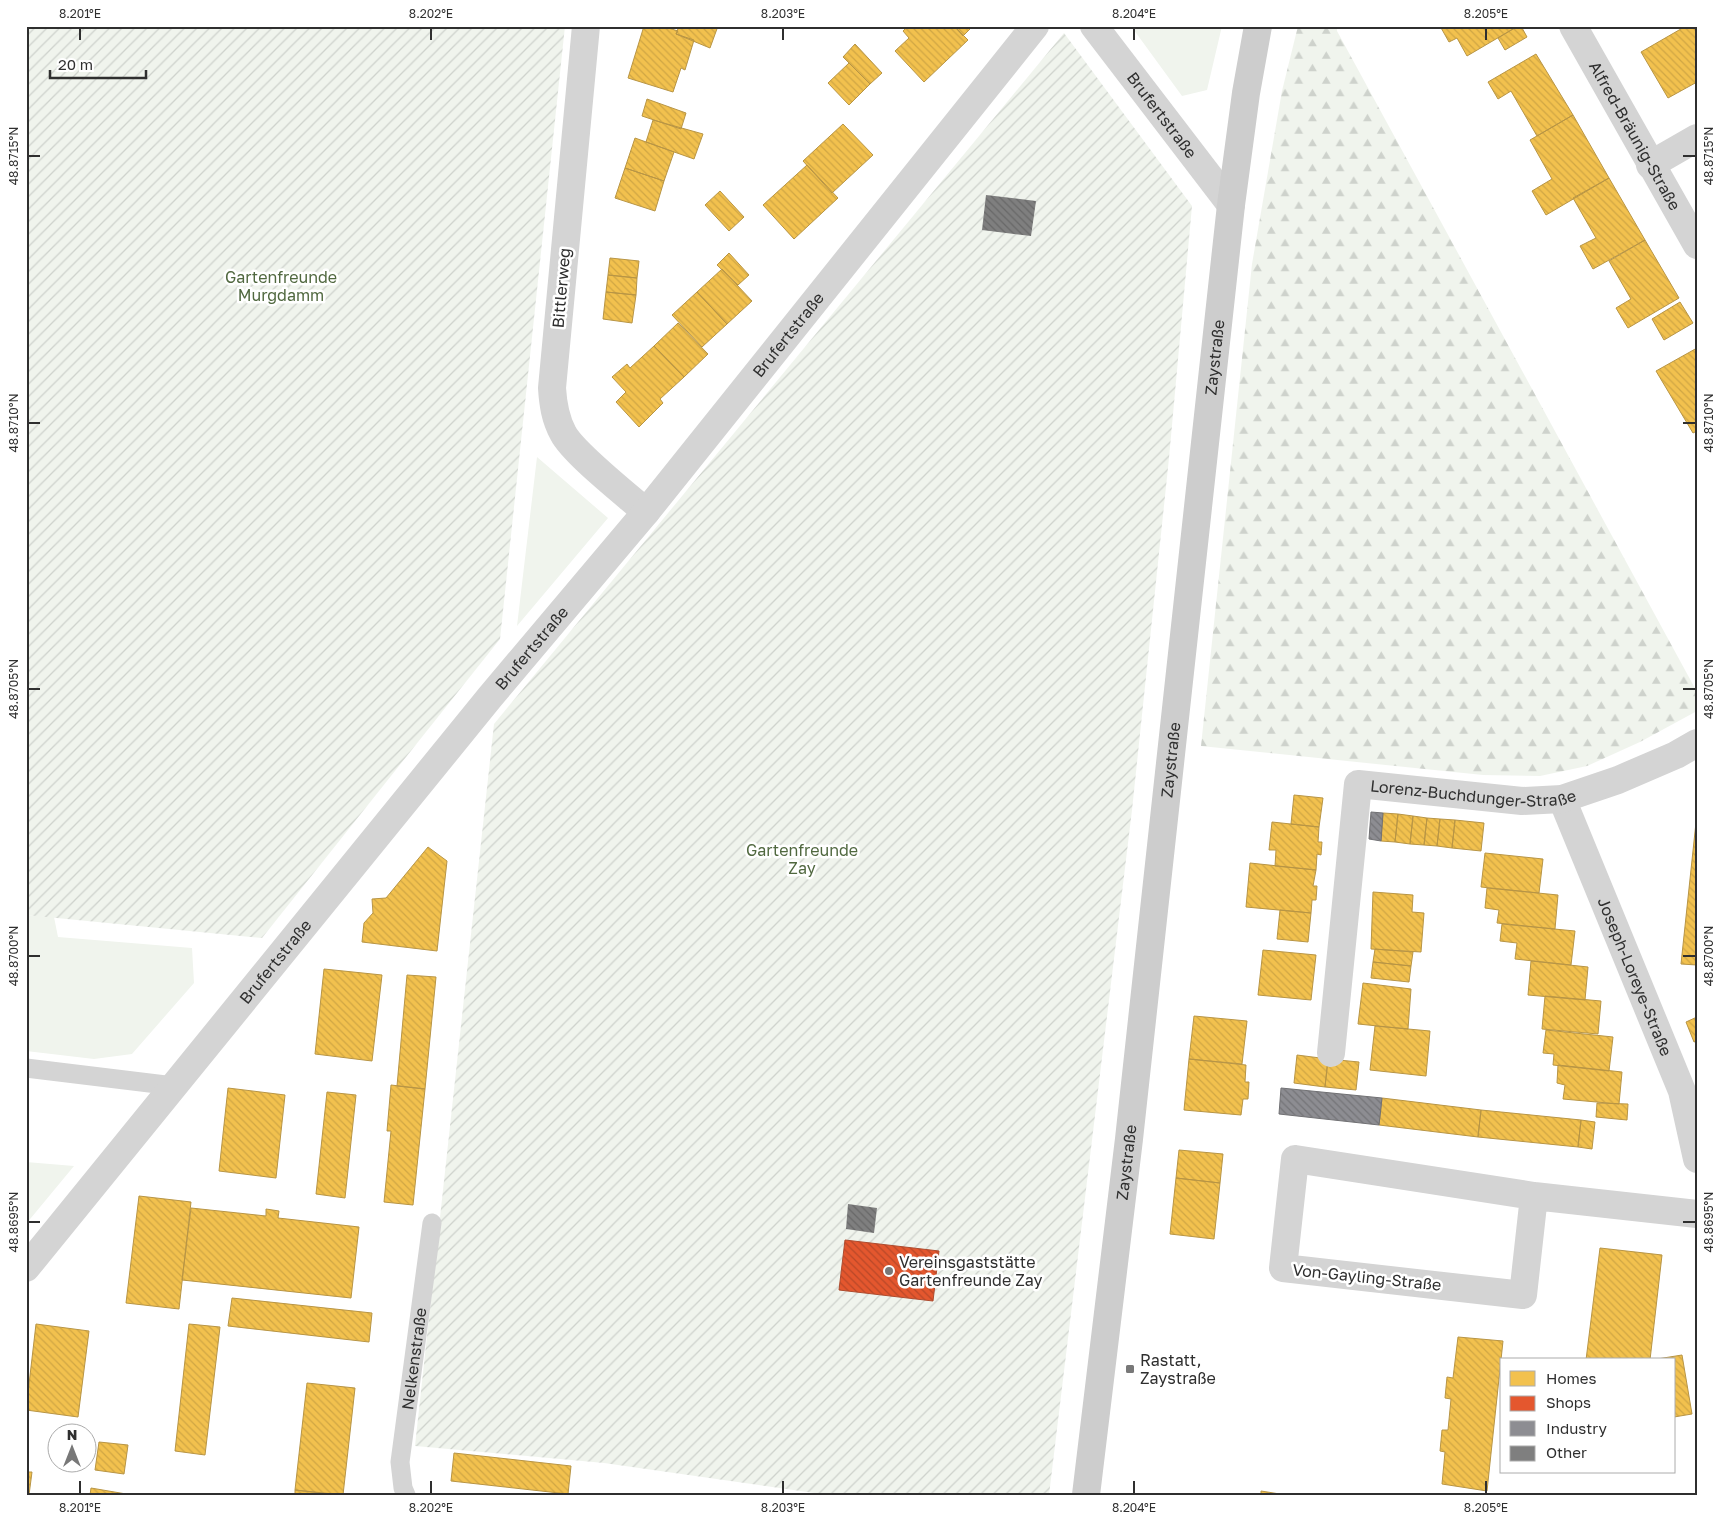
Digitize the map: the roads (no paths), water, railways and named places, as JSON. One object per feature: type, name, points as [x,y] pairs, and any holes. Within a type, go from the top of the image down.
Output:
[{"type":"street","name":"Bittlerweg","points":[[586,26],[552,388],[554,412],[564,434],[578,450],[646,512]]},
{"type":"street","name":"Brufertstraße","points":[[26,1268],[490,697],[646,512],[1035,26]]},
{"type":"street","name":"Brufertstraße","points":[[1094,26],[1231,205]]},
{"type":"street","name":"Zaystraße","points":[[1086,1495],[1129,1140],[1231,205],[1246,93],[1258,26]]},
{"type":"street","name":"Alfred-Bräunig-Straße","points":[[1573,26],[1697,245]]},
{"type":"street","points":[[1650,165],[1697,138]]},
{"type":"street","name":"Lorenz-Buchdunger-Straße","points":[[1331,1053],[1358,784],[1522,801],[1562,799],[1643,769],[1676,755],[1697,743]]},
{"type":"street","name":"Joseph-Loreye-Straße","points":[[1562,799],[1682,1091],[1697,1159]]},
{"type":"street","name":"Von-Gayling-Straße","points":[[1534,1196],[1523,1295],[1283,1268],[1295,1159],[1534,1196],[1697,1214]]},
{"type":"lane","points":[[26,1068],[174,1086]]},
{"type":"lane","name":"Nelkenstraße","points":[[406,1495],[403,1488],[400,1462],[432,1223]]},
{"type":"place","name":"Vereinsgaststätte Gartenfreunde Zay","points":[[889,1271]]},
{"type":"place","name":"Rastatt, Zaystraße","points":[[1130,1369]]},
{"type":"park label","name":"Gartenfreunde Murgdamm","points":[[281,286]]},
{"type":"park label","name":"Gartenfreunde Zay","points":[[802,859]]}]
